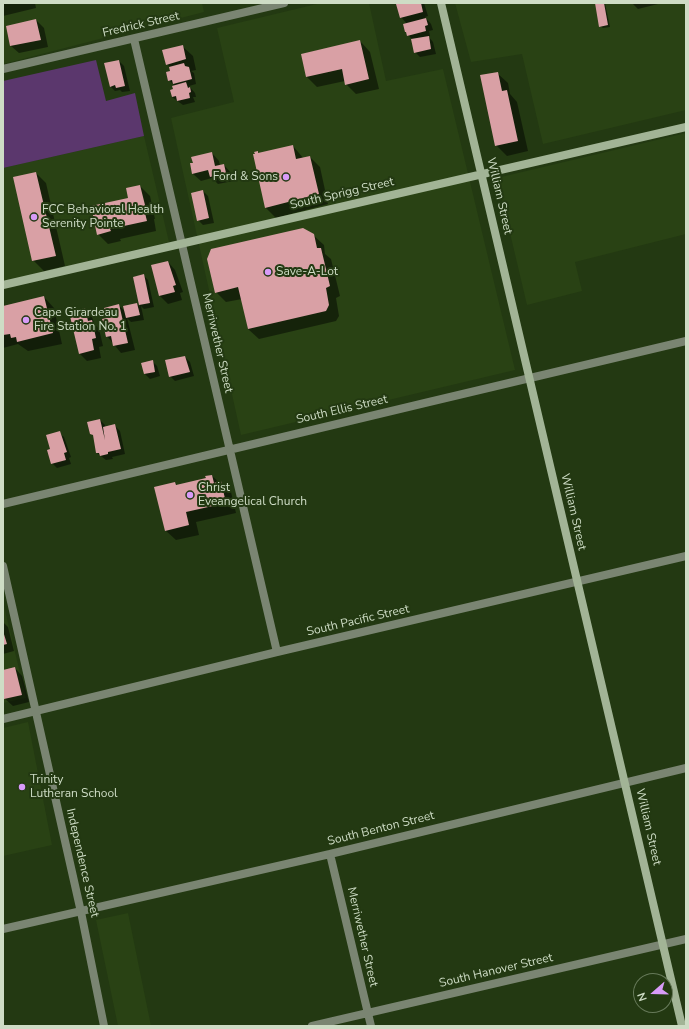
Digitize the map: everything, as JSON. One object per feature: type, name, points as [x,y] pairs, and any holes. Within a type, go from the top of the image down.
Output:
[{"type":"main road","name":"William Street","points":[[441,3],[682,1026]]},
{"type":"main road","name":"South Sprigg Street","points":[[3,285],[686,127]]},
{"type":"street","name":"Fredrick Street","points":[[3,69],[284,3]]},
{"type":"street","name":"Merriwether Street","points":[[134,39],[277,652]]},
{"type":"street","name":"South Ellis Street","points":[[3,504],[686,341]]},
{"type":"street","name":"South Pacific Street","points":[[3,719],[277,652],[686,556]]},
{"type":"street","name":"Independence Street","points":[[3,566],[81,912],[104,1026]]},
{"type":"street","name":"South Benton Street","points":[[3,930],[330,854],[686,768]]},
{"type":"street","name":"Merriwether Street","points":[[330,854],[371,1026]]},
{"type":"street","name":"South Hanover Street","points":[[312,1026],[686,939]]},
{"type":"shaded area","points":[[3,3],[202,3],[204,12],[3,64]]},
{"type":"shaded area","points":[[321,3],[369,3],[386,81],[443,69],[515,370],[241,435],[171,118],[234,102],[217,28]]},
{"type":"shaded area","points":[[455,3],[686,3],[686,110],[543,144],[522,54],[471,62]]},
{"type":"shaded area","points":[[96,60],[106,101],[135,93],[144,136],[3,168],[3,81]]},
{"type":"shaded area","points":[[686,133],[686,234],[575,262],[582,291],[527,305],[497,178]]},
{"type":"shaded area","points":[[144,136],[169,242],[3,281],[3,168]]},
{"type":"shaded area","points":[[3,602],[26,698],[3,703]]},
{"type":"shaded area","name":"Trinity Lutheran School","points":[[28,722],[52,845],[3,856],[3,728]]},
{"type":"shaded area","points":[[128,913],[151,1026],[118,1026],[96,920]]},
{"type":"building","points":[[421,3],[423,12],[400,18],[396,4]]},
{"type":"building","points":[[595,3],[604,3],[608,25],[599,27]]},
{"type":"building","points":[[426,18],[428,25],[425,26],[426,31],[407,36],[403,24]]},
{"type":"building","points":[[36,19],[41,40],[10,46],[6,26]]},
{"type":"building","points":[[429,36],[431,49],[414,53],[411,39]]},
{"type":"building","points":[[360,40],[369,79],[345,85],[342,69],[306,77],[301,54]]},
{"type":"building","points":[[183,45],[186,59],[166,65],[162,50]]},
{"type":"building","points":[[119,60],[125,86],[116,88],[115,85],[110,87],[104,63]]},
{"type":"building","points":[[184,63],[185,66],[189,67],[192,79],[173,84],[172,80],[168,81],[166,72],[170,71],[169,67]]},
{"type":"building","points":[[498,72],[502,91],[507,90],[518,141],[495,146],[480,75]]},
{"type":"building","points":[[186,82],[188,88],[190,87],[190,98],[177,101],[176,96],[172,97],[170,90],[173,89],[172,86]]},
{"type":"building","name":"Ford & Sons","points":[[293,145],[296,159],[310,156],[319,194],[265,208],[253,154],[255,154],[254,152],[258,151],[258,153]]},
{"type":"building","points":[[212,152],[215,166],[224,164],[226,173],[210,177],[208,170],[192,174],[190,163],[193,163],[191,157]]},
{"type":"building","name":"FCC Behavioral Health Serenity Pointe","points":[[36,172],[56,256],[32,261],[13,177]]},
{"type":"building","points":[[140,185],[146,209],[144,209],[147,221],[110,229],[111,231],[97,235],[91,206],[128,198],[126,188]]},
{"type":"building","points":[[203,190],[209,218],[197,221],[191,193]]},
{"type":"building","name":"Save-A-Lot","points":[[303,228],[314,234],[317,248],[321,248],[330,286],[326,288],[329,305],[326,311],[248,329],[238,287],[215,293],[207,259],[211,249]]},
{"type":"building","points":[[168,261],[176,285],[173,286],[175,292],[159,296],[151,265]]},
{"type":"building","points":[[144,274],[150,303],[139,305],[133,277]]},
{"type":"building","name":"Cape Girardeau Fire Station No. 1","points":[[44,296],[53,333],[17,342],[16,337],[11,338],[10,334],[3,335],[3,306]]},
{"type":"building","points":[[137,303],[140,315],[126,318],[123,306]]},
{"type":"building","points":[[119,304],[128,343],[113,346],[111,336],[106,337],[102,319],[107,318],[104,308]]},
{"type":"building","points":[[85,308],[88,321],[92,320],[96,338],[92,339],[94,350],[79,354],[69,312]]},
{"type":"building","points":[[185,356],[190,372],[169,377],[165,360]]},
{"type":"building","points":[[153,360],[155,372],[144,374],[141,363]]},
{"type":"building","points":[[100,419],[105,440],[103,427],[115,424],[121,449],[108,452],[108,454],[100,456],[99,453],[96,453],[93,435],[90,434],[87,422]]},
{"type":"building","points":[[60,431],[67,452],[64,453],[66,460],[51,464],[47,450],[50,449],[46,435]]},
{"type":"building","name":"Christ Eveangelical Church","points":[[212,475],[214,483],[221,481],[226,503],[186,512],[189,525],[165,531],[154,487],[175,482],[176,485],[206,478],[205,476]]},
{"type":"building","points":[[3,631],[7,644],[3,645]]},
{"type":"building","points":[[15,667],[22,695],[4,699],[3,670]]},
{"type":"place","name":"Ford & Sons","points":[[286,177]]},
{"type":"place","name":"FCC Behavioral Health Serenity Pointe","points":[[34,217]]},
{"type":"place","name":"Save-A-Lot","points":[[268,272]]},
{"type":"place","name":"Cape Girardeau Fire Station No. 1","points":[[26,320]]},
{"type":"place","name":"Christ Eveangelical Church","points":[[190,495]]},
{"type":"place","name":"Trinity Lutheran School","points":[[22,787]]}]
